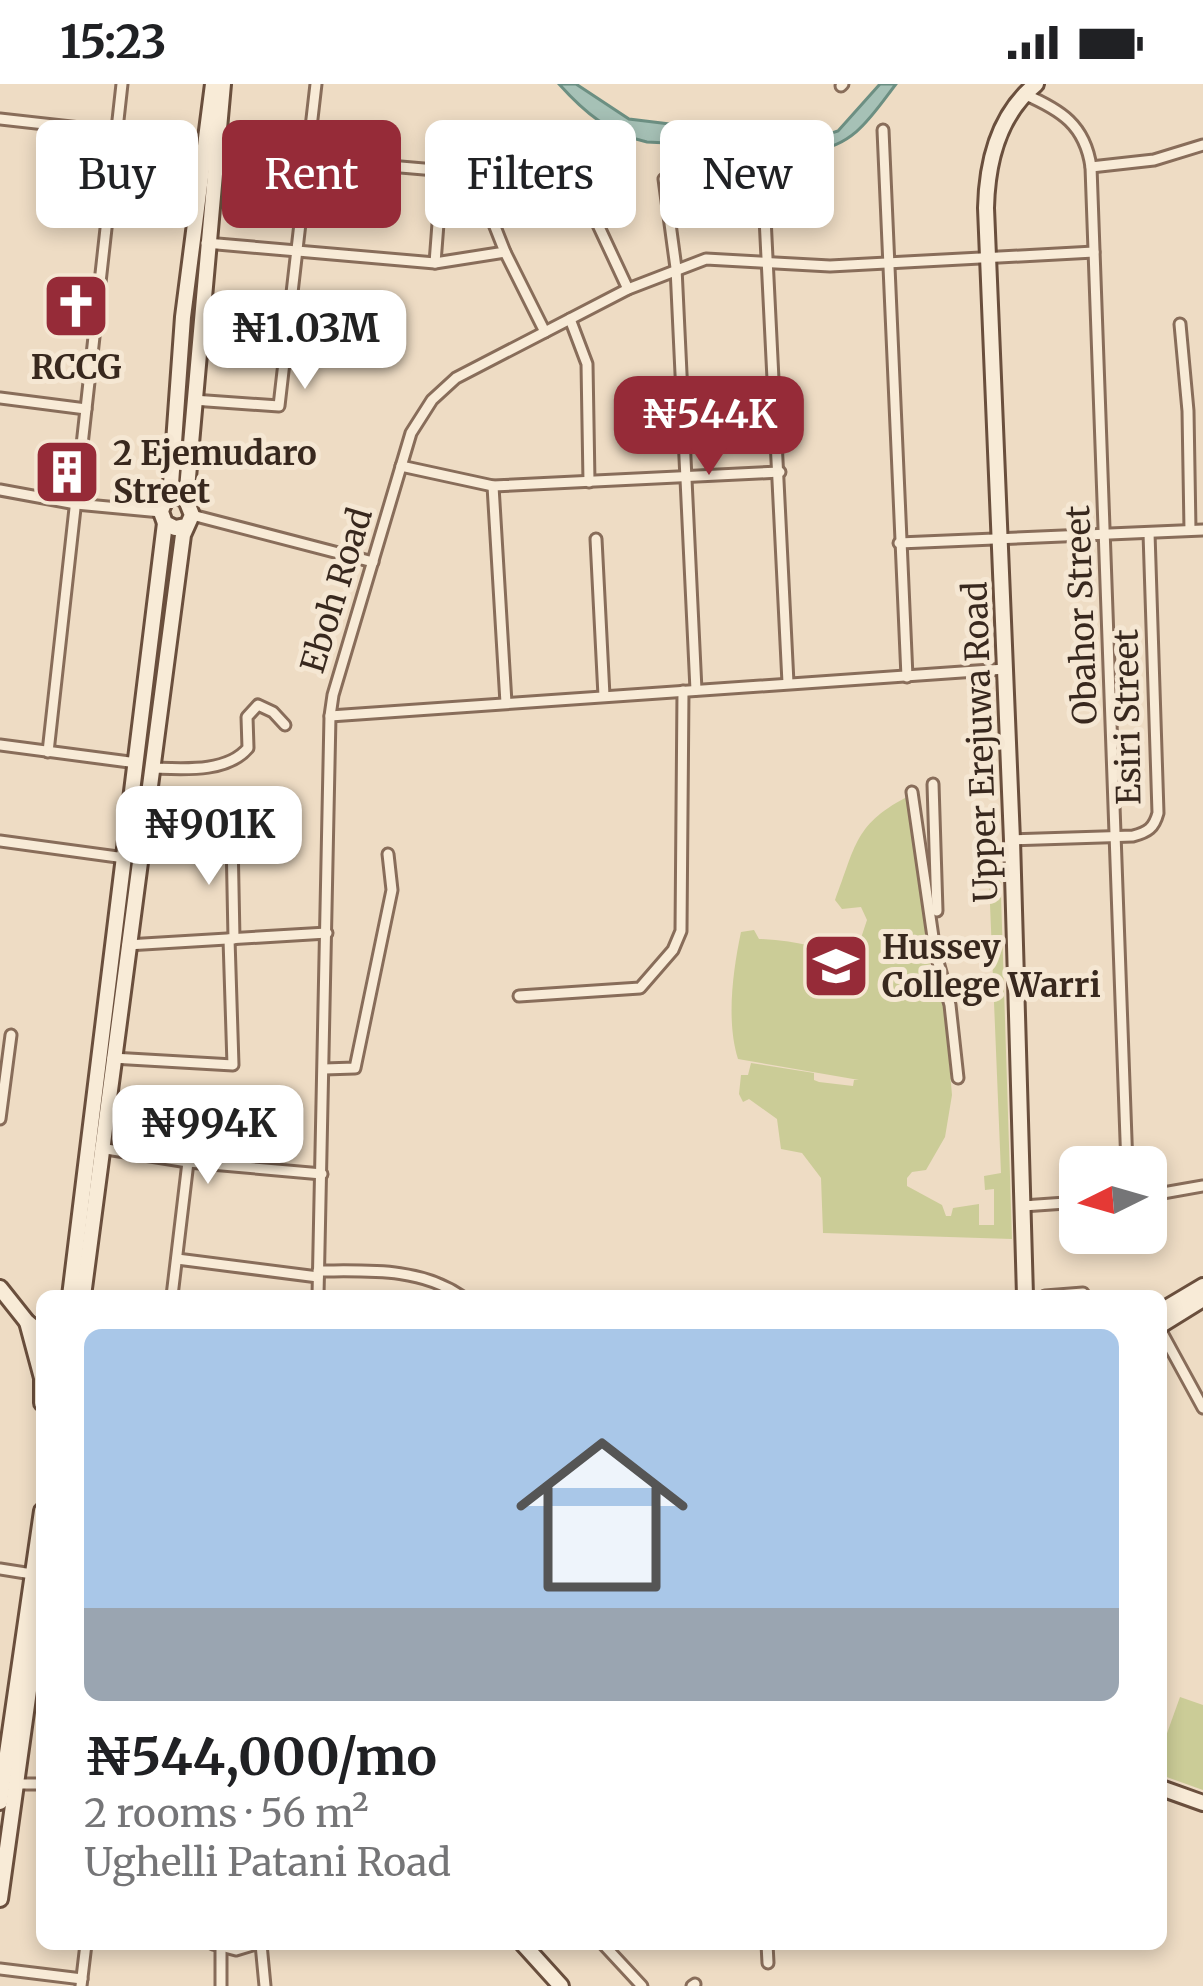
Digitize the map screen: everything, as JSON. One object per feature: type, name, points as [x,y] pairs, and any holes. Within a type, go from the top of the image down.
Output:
[{"type":"main road","points":[[189,520],[175,528],[171,508],[183,317],[213,84]]},
{"type":"main road","points":[[71,1290],[171,508],[193,400],[223,84]]},
{"type":"main road","name":"Upper Erejuwa Road","points":[[1025,1290],[988,257],[989,161],[1009,114],[1030,89]]},
{"type":"main road","points":[[171,508],[189,520]]},
{"type":"main road","points":[[84,1290],[127,945],[189,520]]},
{"type":"main road","points":[[1167,1307],[1203,1286]]},
{"type":"main road","points":[[0,1288],[36,1329]]},
{"type":"main road","points":[[1167,1324],[1203,1299]]},
{"type":"main road","points":[[27,1322],[36,1356]]},
{"type":"main road","points":[[0,1802],[36,1549]]},
{"type":"main road","points":[[0,1899],[3,1839],[36,1646]]},
{"type":"main road","points":[[1167,1790],[1203,1803]]},
{"type":"main road","points":[[519,1950],[548,1986]]},
{"type":"main road","points":[[529,1950],[561,1986]]},
{"type":"street","points":[[118,120],[122,84]]},
{"type":"street","points":[[312,120],[316,84]]},
{"type":"street","name":"Obahor Street","points":[[1030,89],[1067,115],[1083,136],[1091,167],[1126,1146]]},
{"type":"street","points":[[0,119],[36,123]]},
{"type":"street","points":[[883,130],[907,677]]},
{"type":"street","points":[[1091,167],[1154,160],[1203,145]]},
{"type":"street","points":[[48,752],[106,228]]},
{"type":"street","points":[[193,400],[279,406],[301,228]]},
{"type":"street","points":[[435,263],[438,228]]},
{"type":"street","points":[[496,228],[545,332]]},
{"type":"street","points":[[599,228],[628,290]]},
{"type":"street","points":[[671,228],[696,690]]},
{"type":"street","points":[[767,228],[788,683]]},
{"type":"street","points":[[206,243],[435,263],[505,252]]},
{"type":"street","name":"Eboh Road","points":[[318,1290],[330,716],[411,433],[432,400],[456,378],[570,319],[676,268],[706,260],[887,263],[1094,252]]},
{"type":"street","points":[[570,319],[587,364],[589,482]]},
{"type":"street","points":[[1180,324],[1187,391],[1190,530]]},
{"type":"street","points":[[0,398],[86,409]]},
{"type":"street","points":[[401,466],[494,486],[780,472]]},
{"type":"street","points":[[494,486],[506,704]]},
{"type":"street","points":[[0,490],[76,504],[171,508]]},
{"type":"street","points":[[189,520],[374,562]]},
{"type":"street","points":[[899,543],[1203,530]]},
{"type":"street","name":"Esiri Street","points":[[1012,840],[1117,837],[1151,829],[1159,813],[1149,533]]},
{"type":"street","points":[[596,538],[604,696]]},
{"type":"street","points":[[330,716],[1005,669]]},
{"type":"street","points":[[518,996],[640,988],[679,940],[685,846],[683,691]]},
{"type":"street","points":[[153,769],[204,768],[237,759],[248,748],[247,717],[258,705],[286,725]]},
{"type":"street","points":[[0,746],[137,763]]},
{"type":"street","points":[[933,784],[938,966]]},
{"type":"street","points":[[912,792],[938,966],[950,1005],[958,1078]]},
{"type":"street","points":[[112,1058],[233,1065],[232,838]]},
{"type":"street","points":[[0,841],[125,858]]},
{"type":"street","points":[[324,1069],[355,1068],[392,890],[388,854]]},
{"type":"street","points":[[127,945],[328,933]]},
{"type":"street","points":[[0,1119],[11,1035]]},
{"type":"street","points":[[100,1148],[188,1162],[322,1174]]},
{"type":"street","points":[[173,1290],[188,1162]]},
{"type":"street","points":[[1167,1192],[1203,1186]]},
{"type":"street","points":[[1023,1205],[1059,1203]]},
{"type":"street","points":[[177,1259],[318,1274],[394,1272],[450,1290]]},
{"type":"street","points":[[1167,1339],[1203,1408]]},
{"type":"street","points":[[0,1570],[32,1574]]},
{"type":"street","points":[[16,1784],[36,1784]]},
{"type":"street","points":[[0,1970],[82,1982],[85,1950]]},
{"type":"street","points":[[218,1950],[221,1986]]},
{"type":"street","points":[[260,1950],[265,1986]]},
{"type":"street","points":[[609,1950],[642,1986]]},
{"type":"street","points":[[767,1950],[768,1963]]},
{"type":"green space","points":[[911,795],[928,909],[930,969],[944,1002],[952,1095],[945,1137],[926,1170],[912,1172],[907,1186],[942,1205],[946,1216],[951,1216],[953,1208],[979,1204],[979,1225],[994,1225],[994,1189],[985,1190],[984,1176],[1001,1173],[989,880],[1000,864],[1012,1239],[823,1233],[821,1178],[802,1153],[781,1149],[777,1119],[749,1099],[743,1102],[739,1094],[741,1075],[748,1075],[751,1063],[814,1073],[819,1082],[853,1086],[859,1080],[738,1059],[732,1012],[738,947],[741,932],[754,930],[759,939],[863,956],[868,951],[860,941],[867,920],[861,907],[842,909],[835,900],[867,826]]},
{"type":"green space","points":[[1180,1697],[1203,1705],[1203,1790],[1167,1777],[1167,1733]]},
{"type":"shaded area","points":[[559,84],[576,84],[629,119],[660,123],[660,143],[636,139],[636,120],[598,120]]},
{"type":"shaded area","points":[[880,84],[896,84],[870,117],[834,145],[834,132]]},
{"type":"place","name":"RCCG","points":[[76,306]]},
{"type":"place","name":"2 Ejemudaro Street","points":[[67,472]]},
{"type":"place","name":"Hussey College Warri","points":[[836,966]]}]
